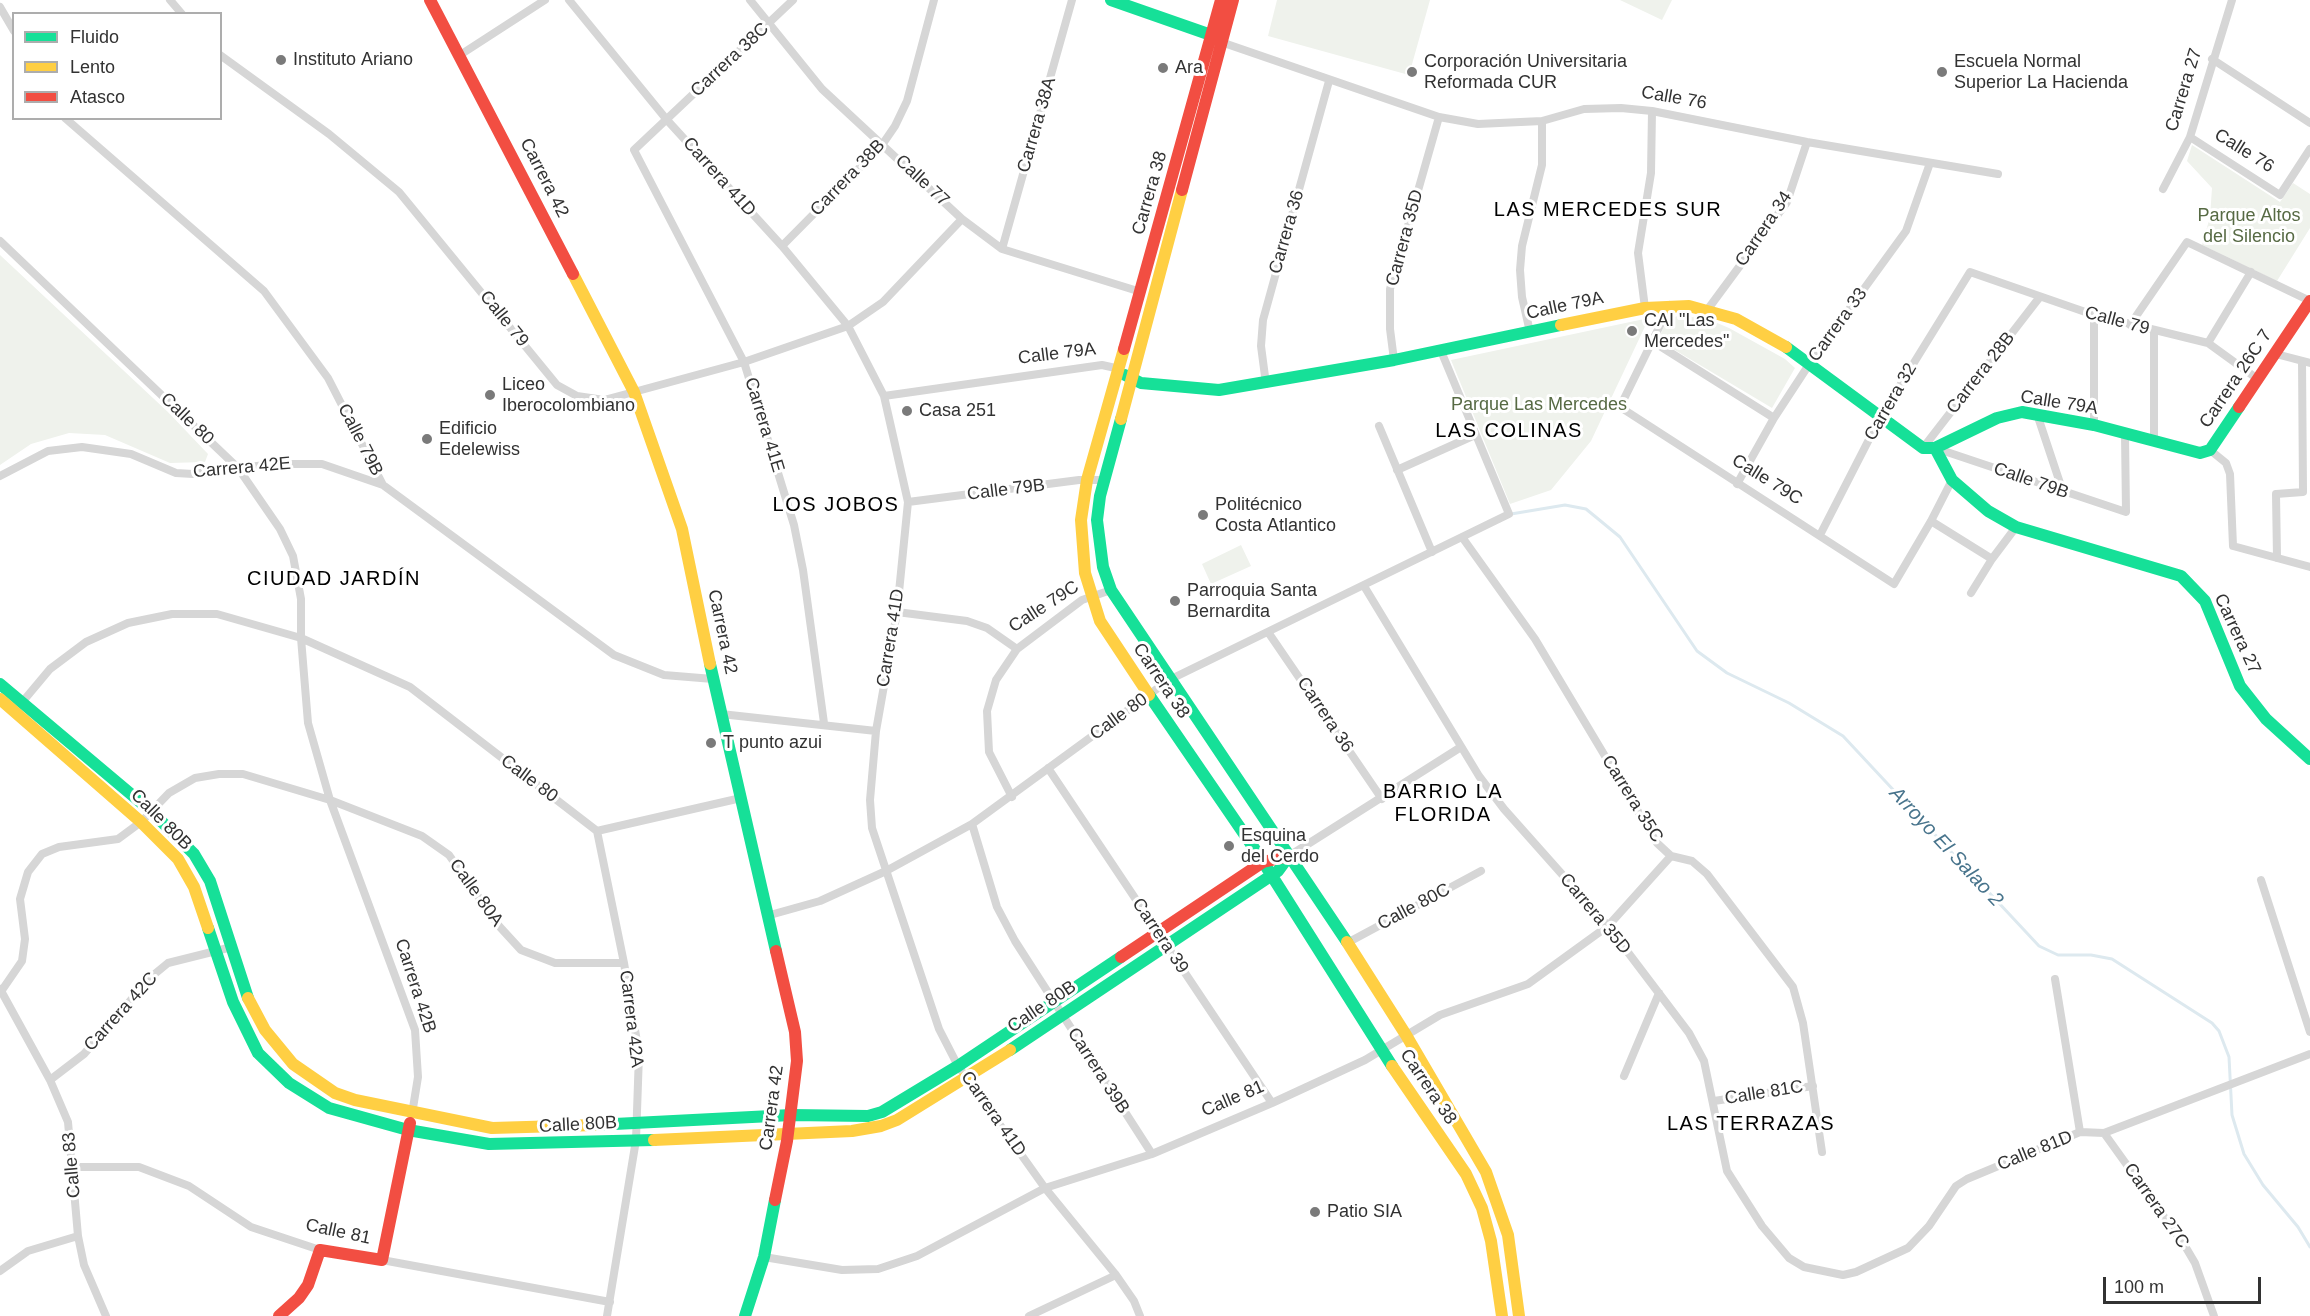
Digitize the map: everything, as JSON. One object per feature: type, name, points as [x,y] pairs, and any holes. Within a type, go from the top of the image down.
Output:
[{"type":"main road","name":"Carrera 42","points":[[430,0],[634,392],[682,529],[713,679],[770,915],[795,1032],[797,1061],[788,1133],[764,1257],[745,1316]]},
{"type":"main road","name":"Calle 76","points":[[1111,0],[1211,35]]},
{"type":"main road","name":"Carrera 38","points":[[1221,0],[1120,369],[1087,480],[1081,520],[1081,548],[1091,597],[1100,621],[1148,696],[1263,862],[1382,1050],[1466,1174],[1482,1208],[1491,1241],[1502,1316]]},
{"type":"main road","name":"Carrera 38","points":[[1233,0],[1104,480],[1097,520],[1099,544],[1111,590],[1169,680],[1347,943],[1406,1035],[1486,1172],[1508,1235],[1519,1316]]},
{"type":"main road","name":"Carrera 26C 7","points":[[2210,450],[2310,301]]},
{"type":"main road","name":"Calle 79A","points":[[1120,369],[1130,380],[1141,383],[1219,390],[1266,384],[1394,360],[1645,308],[1670,305],[1708,309],[1736,319],[1766,334],[1929,448],[2009,413],[2037,414],[2094,425],[2193,452],[2210,450]]},
{"type":"main road","points":[[1929,448],[1952,480],[1988,512],[2016,527]]},
{"type":"main road","name":"Carrera 27","points":[[2016,527],[2181,576],[2205,601],[2240,686],[2265,718],[2310,759]]},
{"type":"main road","name":"Calle 80B","points":[[0,684],[18,708],[178,859],[194,887],[218,950],[233,1002],[258,1053],[289,1083],[329,1108],[408,1130],[489,1144],[560,1144],[852,1131],[881,1125],[897,1119],[966,1079],[1062,1016],[1165,944],[1278,871],[1289,856]]},
{"type":"main road","name":"Calle 80B","points":[[0,699],[18,708],[151,811],[194,854],[210,881],[247,996],[265,1030],[293,1064],[335,1093],[412,1114],[492,1128],[565,1128],[638,1121],[791,1115],[852,1116],[882,1112],[958,1066],[1263,862],[1271,858],[1289,856]]},
{"type":"main road","name":"Carrera 42B","points":[[382,1260],[412,1114]]},
{"type":"main road","points":[[279,1316],[299,1298],[308,1285],[320,1250]]},
{"type":"main road","name":"Calle 81","points":[[320,1250],[382,1260]]},
{"type":"street","points":[[170,0],[180,12]]},
{"type":"street","points":[[460,55],[545,0]]},
{"type":"street","name":"Carrera 41D","points":[[568,0],[667,120],[782,246],[848,326],[884,396],[908,502],[897,612],[876,731],[870,801],[872,828],[939,1029],[958,1066],[1045,1188],[1116,1275],[1134,1301],[1140,1316]]},
{"type":"street","name":"Calle 77","points":[[750,0],[822,89],[963,219],[1002,249],[1141,292]]},
{"type":"street","name":"Carrera 38C","points":[[634,150],[793,0]]},
{"type":"street","name":"Carrera 38B","points":[[782,246],[882,145],[907,101],[934,0]]},
{"type":"street","name":"Carrera 38A","points":[[1002,249],[1072,0]]},
{"type":"street","name":"Carrera 27","points":[[2163,189],[2190,137],[2212,59],[2232,0]]},
{"type":"street","points":[[0,7],[12,28]]},
{"type":"street","name":"Calle 76","points":[[1211,35],[1221,44],[1329,81],[1439,117],[1478,124],[1542,121],[1584,109],[1621,108],[1652,111],[1807,142],[1998,174]]},
{"type":"street","name":"Calle 79","points":[[222,56],[329,134],[399,192],[557,386],[577,396],[604,400],[744,362],[848,326]]},
{"type":"street","points":[[2212,59],[2310,123]]},
{"type":"street","name":"Carrera 36","points":[[1266,384],[1261,346],[1263,320],[1329,81]]},
{"type":"street","points":[[1645,308],[1638,253],[1651,172],[1652,111]]},
{"type":"street","name":"Carrera 35D","points":[[1394,360],[1390,329],[1390,289],[1439,117]]},
{"type":"street","name":"Calle 79B","points":[[67,120],[264,291],[328,378],[382,485],[614,655],[664,675],[713,679]]},
{"type":"street","points":[[1530,332],[1522,297],[1520,270],[1522,246],[1542,165],[1542,121]]},
{"type":"street","name":"Calle 76","points":[[2190,137],[2280,195],[2310,149]]},
{"type":"street","name":"Carrera 34","points":[[1708,309],[1787,202],[1807,142]]},
{"type":"street","name":"Carrera 41E","points":[[634,150],[744,362],[794,525],[803,570],[824,723]]},
{"type":"street","name":"Carrera 33","points":[[1737,484],[1774,418],[1810,363],[1906,231],[1930,163]]},
{"type":"street","points":[[848,326],[883,302],[963,219]]},
{"type":"street","name":"Calle 80","points":[[0,241],[238,468],[280,529],[293,556],[301,599],[301,638],[308,723],[330,800]]},
{"type":"street","points":[[2130,325],[2187,242],[2310,301]]},
{"type":"street","name":"Calle 79","points":[[1970,272],[2039,298],[2094,315],[2208,343],[2259,380]]},
{"type":"street","name":"Carrera 32","points":[[1820,534],[1881,416],[1970,272]]},
{"type":"street","points":[[2208,343],[2252,272]]},
{"type":"street","name":"Carrera 28B","points":[[1929,448],[2039,298]]},
{"type":"street","points":[[1670,305],[1652,341],[1774,418]]},
{"type":"street","points":[[2094,315],[2094,425]]},
{"type":"street","points":[[2154,331],[2154,442]]},
{"type":"street","name":"Calle 79C","points":[[1652,341],[1620,407],[1737,484],[1820,534],[1894,584],[1932,521]]},
{"type":"street","points":[[1397,470],[1475,435],[1441,351]]},
{"type":"street","points":[[2276,354],[2306,362],[2302,492],[2276,494],[2277,558],[2310,567]]},
{"type":"street","name":"Calle 79A","points":[[884,396],[1101,365],[1120,369]]},
{"type":"street","points":[[2037,414],[2063,492]]},
{"type":"street","points":[[1379,426],[1431,552]]},
{"type":"street","name":"Calle 79B","points":[[1929,448],[2127,512],[2125,434]]},
{"type":"street","name":"Calle 80","points":[[770,915],[820,901],[886,871],[972,824],[1169,680],[1509,514],[1475,435]]},
{"type":"street","name":"Carrera 42E","points":[[0,476],[48,451],[82,447],[131,454],[176,472],[193,474],[297,462],[322,464],[382,485]]},
{"type":"street","name":"Carrera 26C 7","points":[[2210,450],[2226,463],[2230,474],[2233,546],[2277,558]]},
{"type":"street","name":"Calle 79B","points":[[908,502],[1087,480],[1104,480]]},
{"type":"street","points":[[1952,480],[1932,521],[1992,559]]},
{"type":"street","points":[[1971,593],[1992,559],[2016,527]]},
{"type":"street","name":"Carrera 35C","points":[[1462,537],[1535,639],[1657,843],[1671,856],[1692,861],[1707,874],[1793,987],[1803,1023],[1822,1152]]},
{"type":"street","name":"Carrera 35D","points":[[1364,585],[1479,776],[1504,809],[1608,926],[1689,1033],[1704,1061],[1727,1171],[1748,1207],[1789,1258]]},
{"type":"street","name":"Calle 79C","points":[[897,612],[967,621],[987,628],[1017,649],[1082,600],[1111,590]]},
{"type":"street","points":[[18,708],[50,669],[86,642],[128,623],[172,614],[217,614],[301,638]]},
{"type":"street","name":"Carrera 36","points":[[1268,632],[1382,799]]},
{"type":"street","name":"Calle 80","points":[[301,638],[410,687],[597,831]]},
{"type":"street","points":[[1012,796],[989,752],[987,711],[996,680],[1017,649]]},
{"type":"street","points":[[722,714],[824,723],[876,731]]},
{"type":"street","name":"Calle 80B","points":[[1289,856],[1461,747]]},
{"type":"street","name":"Carrera 39","points":[[1048,768],[1272,1103]]},
{"type":"street","name":"Calle 80A","points":[[0,991],[22,960],[25,939],[20,899],[28,872],[42,854],[59,847],[118,839],[141,822],[169,793],[195,778],[219,774],[243,774],[330,800],[422,836],[449,855],[499,926],[521,950],[555,963],[624,963]]},
{"type":"street","points":[[597,831],[741,798]]},
{"type":"street","name":"Carrera 42B","points":[[330,800],[415,1030],[418,1077],[412,1114]]},
{"type":"street","name":"Carrera 39B","points":[[972,824],[997,907],[1053,1002],[1152,1154]]},
{"type":"street","name":"Carrera 42A","points":[[597,831],[624,963],[639,1054],[636,1140],[607,1316]]},
{"type":"street","name":"Calle 81","points":[[764,1257],[842,1270],[878,1269],[917,1256],[1045,1188],[1152,1154],[1272,1103],[1382,1050],[1440,1015],[1528,984],[1608,926],[1671,856]]},
{"type":"street","name":"Calle 80C","points":[[1347,943],[1481,871]]},
{"type":"street","points":[[2261,880],[2310,1032]]},
{"type":"street","name":"Carrera 42C","points":[[50,1080],[84,1054],[151,977],[168,963],[232,947]]},
{"type":"street","points":[[2055,979],[2080,1132]]},
{"type":"street","name":"Calle 83","points":[[0,991],[50,1080],[68,1122],[78,1236],[84,1265],[106,1316]]},
{"type":"street","points":[[1624,1076],[1659,993]]},
{"type":"street","name":"Calle 81D","points":[[1789,1258],[1804,1267],[1823,1272],[1843,1275],[1856,1272],[1908,1248],[1929,1226],[1956,1186],[1967,1179],[2080,1132],[2104,1132],[2310,1054]]},
{"type":"street","name":"Calle 81C","points":[[1714,1101],[1814,1086]]},
{"type":"street","name":"Carrera 27C","points":[[2104,1132],[2185,1246],[2195,1263],[2214,1316]]},
{"type":"street","name":"Calle 81","points":[[73,1167],[139,1167],[189,1186],[251,1227],[320,1250]]},
{"type":"street","points":[[0,1271],[28,1251],[78,1236]]},
{"type":"street","name":"Calle 81","points":[[382,1260],[610,1302]]},
{"type":"street","points":[[1029,1316],[1116,1275]]},
{"type":"green space","points":[[1277,0],[1430,0],[1409,75],[1268,36]]},
{"type":"green space","points":[[1620,0],[1672,0],[1662,20]]},
{"type":"green space","name":"Parque Altos del Silencio","points":[[2192,145],[2280,202],[2293,183],[2310,194],[2310,228],[2277,281],[2202,245],[2210,217],[2212,188],[2187,161]]},
{"type":"green space","points":[[0,255],[169,413],[208,454],[205,462],[170,463],[105,435],[69,433],[31,444],[0,465]]},
{"type":"green space","points":[[1679,315],[1710,320],[1729,328],[1785,359],[1795,368],[1772,408],[1658,340],[1666,322]]},
{"type":"green space","name":"Parque Las Mercedes","points":[[1649,318],[1591,441],[1551,490],[1510,504],[1451,360]]},
{"type":"green space","points":[[1241,545],[1251,566],[1211,584],[1202,564]]},
{"type":"waterway","name":"Arroyo El Salao 2","points":[[1511,514],[1565,505],[1586,509],[1620,537],[1697,651],[1727,673],[1789,703],[1843,736],[2039,946],[2058,955],[2091,955],[2112,959],[2212,1023],[2219,1031],[2229,1057],[2232,1115],[2244,1154],[2263,1185],[2298,1227],[2310,1247]]},
{"type":"traffic: fast","points":[[1111,0],[1211,35]]},
{"type":"traffic: fast","points":[[1125,375],[1141,383],[1219,390],[1394,360],[1561,325]]},
{"type":"traffic: fast","points":[[1786,347],[1923,448],[1935,448],[1997,418],[2022,412],[2094,425],[2200,453],[2210,450],[2239,407]]},
{"type":"traffic: fast","points":[[1121,419],[1100,496],[1097,520],[1103,567],[1111,590],[1347,942]]},
{"type":"traffic: fast","points":[[1935,448],[1952,480],[1988,511],[2016,527],[2181,576],[2205,601],[2240,686],[2266,719],[2310,759]]},
{"type":"traffic: fast","points":[[710,664],[776,951]]},
{"type":"traffic: fast","points":[[0,684],[151,811],[194,854],[210,881],[248,998]]},
{"type":"traffic: fast","points":[[1149,695],[1260,857],[1392,1066]]},
{"type":"traffic: fast","points":[[1010,1050],[1278,871],[1289,856]]},
{"type":"traffic: fast","points":[[208,928],[233,1002],[258,1053],[289,1083],[329,1108],[408,1130],[489,1144],[654,1140]]},
{"type":"traffic: fast","points":[[595,1125],[791,1115],[868,1116],[882,1112],[958,1066],[1121,957]]},
{"type":"traffic: fast","points":[[745,1316],[764,1257],[775,1200]]},
{"type":"traffic: slow","points":[[1121,419],[1182,190]]},
{"type":"traffic: slow","points":[[573,274],[634,392],[682,529],[710,664]]},
{"type":"traffic: slow","points":[[1561,325],[1645,308],[1689,306],[1736,319],[1786,347]]},
{"type":"traffic: slow","points":[[1124,349],[1087,480],[1081,520],[1085,573],[1100,621],[1149,695]]},
{"type":"traffic: slow","points":[[0,699],[141,822],[178,859],[194,887],[208,928]]},
{"type":"traffic: slow","points":[[1347,942],[1406,1035],[1486,1172],[1508,1235],[1519,1316]]},
{"type":"traffic: slow","points":[[248,998],[265,1030],[293,1064],[335,1093],[355,1100],[492,1128],[595,1125]]},
{"type":"traffic: slow","points":[[654,1140],[852,1131],[881,1126],[897,1120],[1010,1050]]},
{"type":"traffic: slow","points":[[1392,1066],[1466,1174],[1482,1208],[1491,1241],[1502,1316]]},
{"type":"traffic: jam","points":[[430,0],[573,274]]},
{"type":"traffic: jam","points":[[1124,349],[1221,0]]},
{"type":"traffic: jam","points":[[1182,190],[1233,0]]},
{"type":"traffic: jam","points":[[2239,407],[2310,301]]},
{"type":"traffic: jam","points":[[1121,957],[1263,862],[1289,856]]},
{"type":"traffic: jam","points":[[775,1200],[787,1141],[797,1061],[795,1032],[776,951]]},
{"type":"traffic: jam","points":[[279,1316],[299,1298],[308,1285],[320,1250],[382,1260],[410,1123]]},
{"type":"place","name":"Instituto Ariano","points":[[281,60]]},
{"type":"place","name":"Ara","points":[[1163,68]]},
{"type":"place","name":"Corporación Universitaria Reformada CUR","points":[[1412,72]]},
{"type":"place","name":"Escuela Normal Superior La Hacienda","points":[[1942,72]]},
{"type":"place","name":"CAI \"Las Mercedes\"","points":[[1632,331]]},
{"type":"place","name":"Liceo Iberocolombiano","points":[[490,395]]},
{"type":"place","name":"Casa 251","points":[[907,411]]},
{"type":"place","name":"Edificio Edelewiss","points":[[427,439]]},
{"type":"place","name":"Politécnico Costa Atlantico","points":[[1203,515]]},
{"type":"place","name":"Parroquia Santa Bernardita","points":[[1175,601]]},
{"type":"place","name":"T punto azui","points":[[711,743]]},
{"type":"place","name":"Esquina del Cerdo","points":[[1229,846]]},
{"type":"place","name":"Patio SIA","points":[[1315,1212]]},
{"type":"district","name":"LAS MERCEDES SUR","points":[[1608,210]]},
{"type":"district","name":"LAS COLINAS","points":[[1509,431]]},
{"type":"district","name":"LOS JOBOS","points":[[836,505]]},
{"type":"district","name":"CIUDAD JARDÍN","points":[[334,579]]},
{"type":"district","name":"BARRIO LA FLORIDA","points":[[1443,804]]},
{"type":"district","name":"LAS TERRAZAS","points":[[1751,1124]]}]
